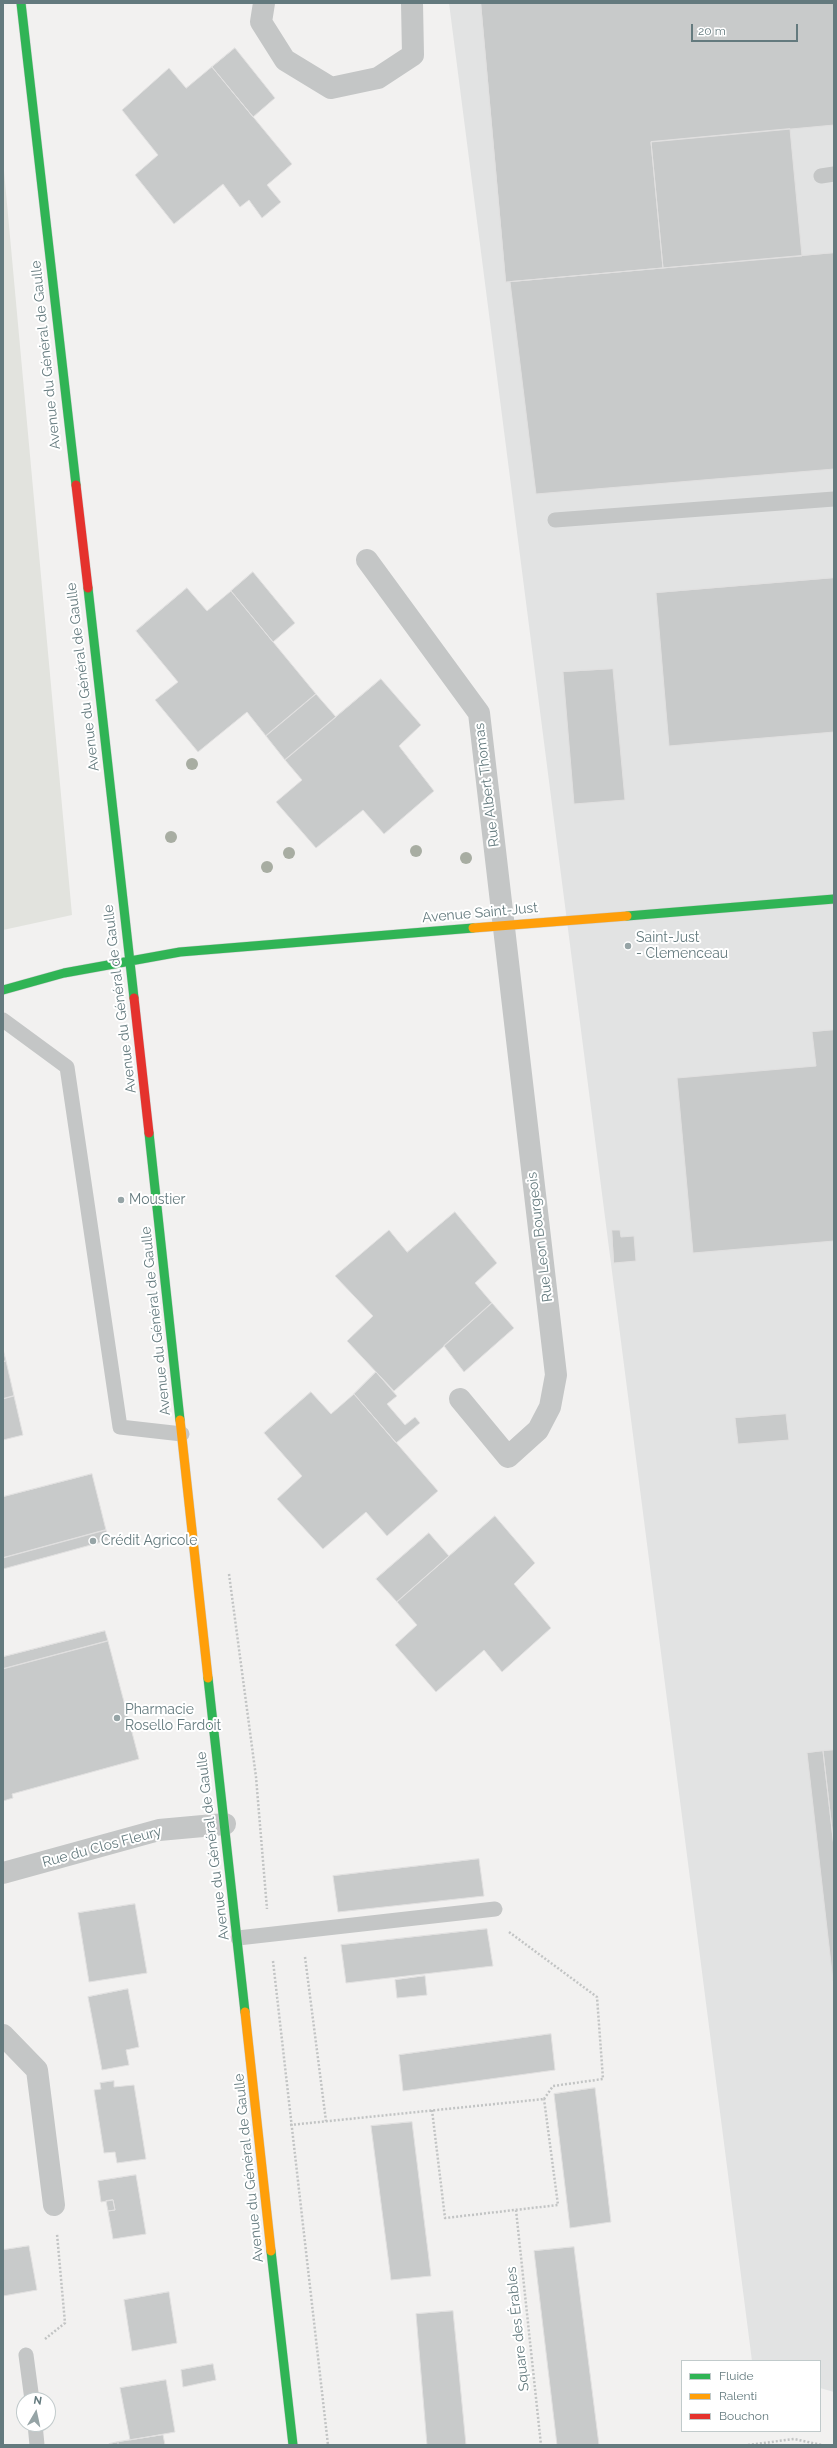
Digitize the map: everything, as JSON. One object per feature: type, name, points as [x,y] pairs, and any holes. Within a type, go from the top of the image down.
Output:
[{"type":"street","name":"Avenue du Général de Gaulle","points":[[21,3],[129,962],[142,1057],[213,1729],[238,1938],[293,2445]]},
{"type":"street","points":[[264,3],[261,22],[285,60],[331,88],[378,78],[413,55],[412,3]]},
{"type":"street","name":"Rue Albert Thomas","points":[[367,560],[479,713],[503,925]]},
{"type":"street","name":"Avenue Saint-Just","points":[[3,990],[64,973],[180,952],[834,899]]},
{"type":"street","name":"Rue Leon Bourgeois","points":[[460,1399],[508,1457],[538,1430],[550,1407],[556,1375],[503,925]]},
{"type":"street","name":"Rue du Clos Fleury","points":[[3,1873],[159,1830],[225,1824]]},
{"type":"street","points":[[3,2035],[37,2070],[54,2205]]},
{"type":"lane","points":[[555,520],[834,499]]},
{"type":"lane","points":[[3,1020],[67,1067],[120,1427],[182,1434]]},
{"type":"lane","points":[[238,1938],[495,1910]]},
{"type":"lane","points":[[26,2354],[31,2392]]},
{"type":"lane","points":[[36,2432],[37,2445]]},
{"type":"path","points":[[229,1571],[256,1777],[270,1934],[290,2125],[328,2445]]},
{"type":"path","points":[[432,2110],[445,2218],[558,2205],[544,2099],[553,2086],[603,2079],[597,1997],[503,1928],[495,1910]]},
{"type":"path","points":[[302,1930],[326,2121]]},
{"type":"path","points":[[259,2128],[544,2099]]},
{"type":"path","points":[[26,2354],[65,2323],[54,2205]]},
{"type":"path","name":"Square des Érables","points":[[516,2210],[541,2445]]},
{"type":"path","points":[[748,2445],[794,2439],[822,2445]]},
{"type":"shaded area","points":[[449,3],[834,3],[834,2392],[821,2388],[821,2360],[752,2360]]},
{"type":"shaded area","points":[[3,160],[72,915],[3,930]]},
{"type":"building","points":[[481,3],[834,3],[834,125],[651,142],[663,268],[506,282]]},
{"type":"building","points":[[235,48],[275,98],[253,117],[212,67]]},
{"type":"building","points":[[212,67],[292,164],[267,185],[281,202],[262,218],[249,200],[240,207],[223,184],[174,224],[135,175],[158,155],[122,110],[169,68],[186,88]]},
{"type":"building","points":[[790,129],[802,256],[663,268],[651,142]]},
{"type":"building","points":[[834,253],[834,469],[536,494],[510,282]]},
{"type":"building","points":[[253,572],[295,623],[273,642],[231,591]]},
{"type":"building","points":[[834,578],[834,732],[669,746],[656,593]]},
{"type":"building","points":[[187,588],[207,611],[231,591],[316,694],[266,736],[247,712],[198,752],[155,700],[178,682],[136,631]]},
{"type":"building","points":[[613,669],[625,800],[574,804],[563,672]]},
{"type":"building","points":[[381,679],[421,725],[399,746],[434,791],[384,834],[363,810],[316,848],[276,802],[302,780],[285,760]]},
{"type":"building","points":[[316,694],[336,717],[285,760],[266,736]]},
{"type":"building","points":[[834,1030],[834,1241],[693,1253],[677,1078],[816,1066],[812,1032]]},
{"type":"building","points":[[455,1212],[497,1263],[475,1283],[492,1303],[394,1391],[347,1341],[373,1316],[335,1276],[389,1230],[407,1252]]},
{"type":"building","points":[[612,1230],[620,1230],[621,1237],[634,1236],[636,1261],[614,1263]]},
{"type":"building","points":[[492,1303],[514,1328],[464,1372],[444,1346]]},
{"type":"building","points":[[3,1349],[6,1361],[3,1362]]},
{"type":"building","points":[[6,1361],[14,1396],[3,1399],[3,1362]]},
{"type":"building","points":[[376,1372],[397,1396],[387,1404],[405,1425],[415,1417],[420,1423],[396,1443],[354,1394]]},
{"type":"building","points":[[311,1392],[331,1414],[354,1394],[438,1491],[387,1536],[366,1512],[323,1549],[277,1499],[302,1476],[264,1433]]},
{"type":"building","points":[[14,1396],[23,1435],[3,1440],[3,1399]]},
{"type":"building","points":[[786,1414],[789,1440],[738,1444],[735,1418]]},
{"type":"building","points":[[92,1474],[106,1530],[3,1558],[3,1497]]},
{"type":"building","points":[[495,1516],[535,1563],[514,1584],[551,1628],[502,1672],[484,1650],[436,1692],[395,1645],[417,1625],[397,1602]]},
{"type":"building","points":[[106,1530],[109,1540],[3,1569],[3,1558]]},
{"type":"building","points":[[429,1533],[449,1556],[397,1602],[376,1579]]},
{"type":"building","points":[[105,1631],[108,1641],[3,1669],[3,1657]]},
{"type":"building","points":[[108,1641],[139,1759],[12,1794],[13,1798],[3,1801],[3,1669]]},
{"type":"building","points":[[834,1750],[834,1847],[823,1751]]},
{"type":"building","points":[[823,1751],[834,1847],[833,1981],[807,1753]]},
{"type":"building","points":[[479,1859],[484,1896],[338,1912],[333,1876]]},
{"type":"building","points":[[135,1904],[147,1973],[89,1982],[78,1913]]},
{"type":"building","points":[[487,1929],[493,1966],[346,1983],[341,1945]]},
{"type":"building","points":[[425,1976],[427,1995],[397,1998],[395,1980]]},
{"type":"building","points":[[128,1989],[139,2047],[126,2050],[129,2065],[102,2070],[88,1997]]},
{"type":"building","points":[[551,2034],[555,2070],[403,2091],[399,2055]]},
{"type":"building","points":[[114,2081],[114,2087],[134,2085],[146,2159],[117,2163],[115,2152],[104,2153],[94,2090],[101,2089],[100,2083]]},
{"type":"building","points":[[595,2088],[611,2222],[570,2228],[554,2094]]},
{"type":"building","points":[[412,2122],[431,2276],[391,2280],[371,2126]]},
{"type":"building","points":[[136,2175],[146,2234],[113,2239],[108,2211],[115,2210],[113,2200],[101,2202],[98,2181]]},
{"type":"building","points":[[113,2200],[115,2210],[108,2211],[106,2201]]},
{"type":"building","points":[[29,2246],[37,2290],[3,2296],[3,2250]]},
{"type":"building","points":[[574,2247],[599,2445],[557,2445],[534,2251]]},
{"type":"building","points":[[169,2292],[177,2343],[132,2351],[124,2300]]},
{"type":"building","points":[[453,2311],[466,2445],[427,2445],[416,2314]]},
{"type":"building","points":[[213,2364],[216,2380],[183,2387],[181,2370]]},
{"type":"building","points":[[166,2380],[175,2432],[130,2440],[120,2388]]},
{"type":"building","points":[[163,2435],[165,2445],[118,2445],[118,2442]]},
{"type":"building","points":[[118,2442],[118,2445],[109,2445],[109,2444]]},
{"type":"traffic: fast","points":[[21,3],[76,485]]},
{"type":"traffic: fast","points":[[88,588],[134,998]]},
{"type":"traffic: fast","points":[[627,916],[834,899]]},
{"type":"traffic: fast","points":[[3,990],[64,973],[180,952],[473,928]]},
{"type":"traffic: fast","points":[[149,1133],[180,1420]]},
{"type":"traffic: fast","points":[[208,1678],[245,2012]]},
{"type":"traffic: fast","points":[[271,2251],[293,2445]]},
{"type":"traffic: slow","points":[[473,928],[627,916]]},
{"type":"traffic: slow","points":[[180,1420],[208,1678]]},
{"type":"traffic: slow","points":[[245,2012],[271,2251]]},
{"type":"traffic: jam","points":[[76,485],[88,588]]},
{"type":"traffic: jam","points":[[134,998],[149,1133]]},
{"type":"place","name":"Saint-Just - Clemenceau","points":[[628,946]]},
{"type":"place","name":"Moustier","points":[[121,1200]]},
{"type":"place","name":"Crédit Agricole","points":[[93,1541]]},
{"type":"place","name":"Pharmacie Rosello Fardoit","points":[[117,1718]]}]
